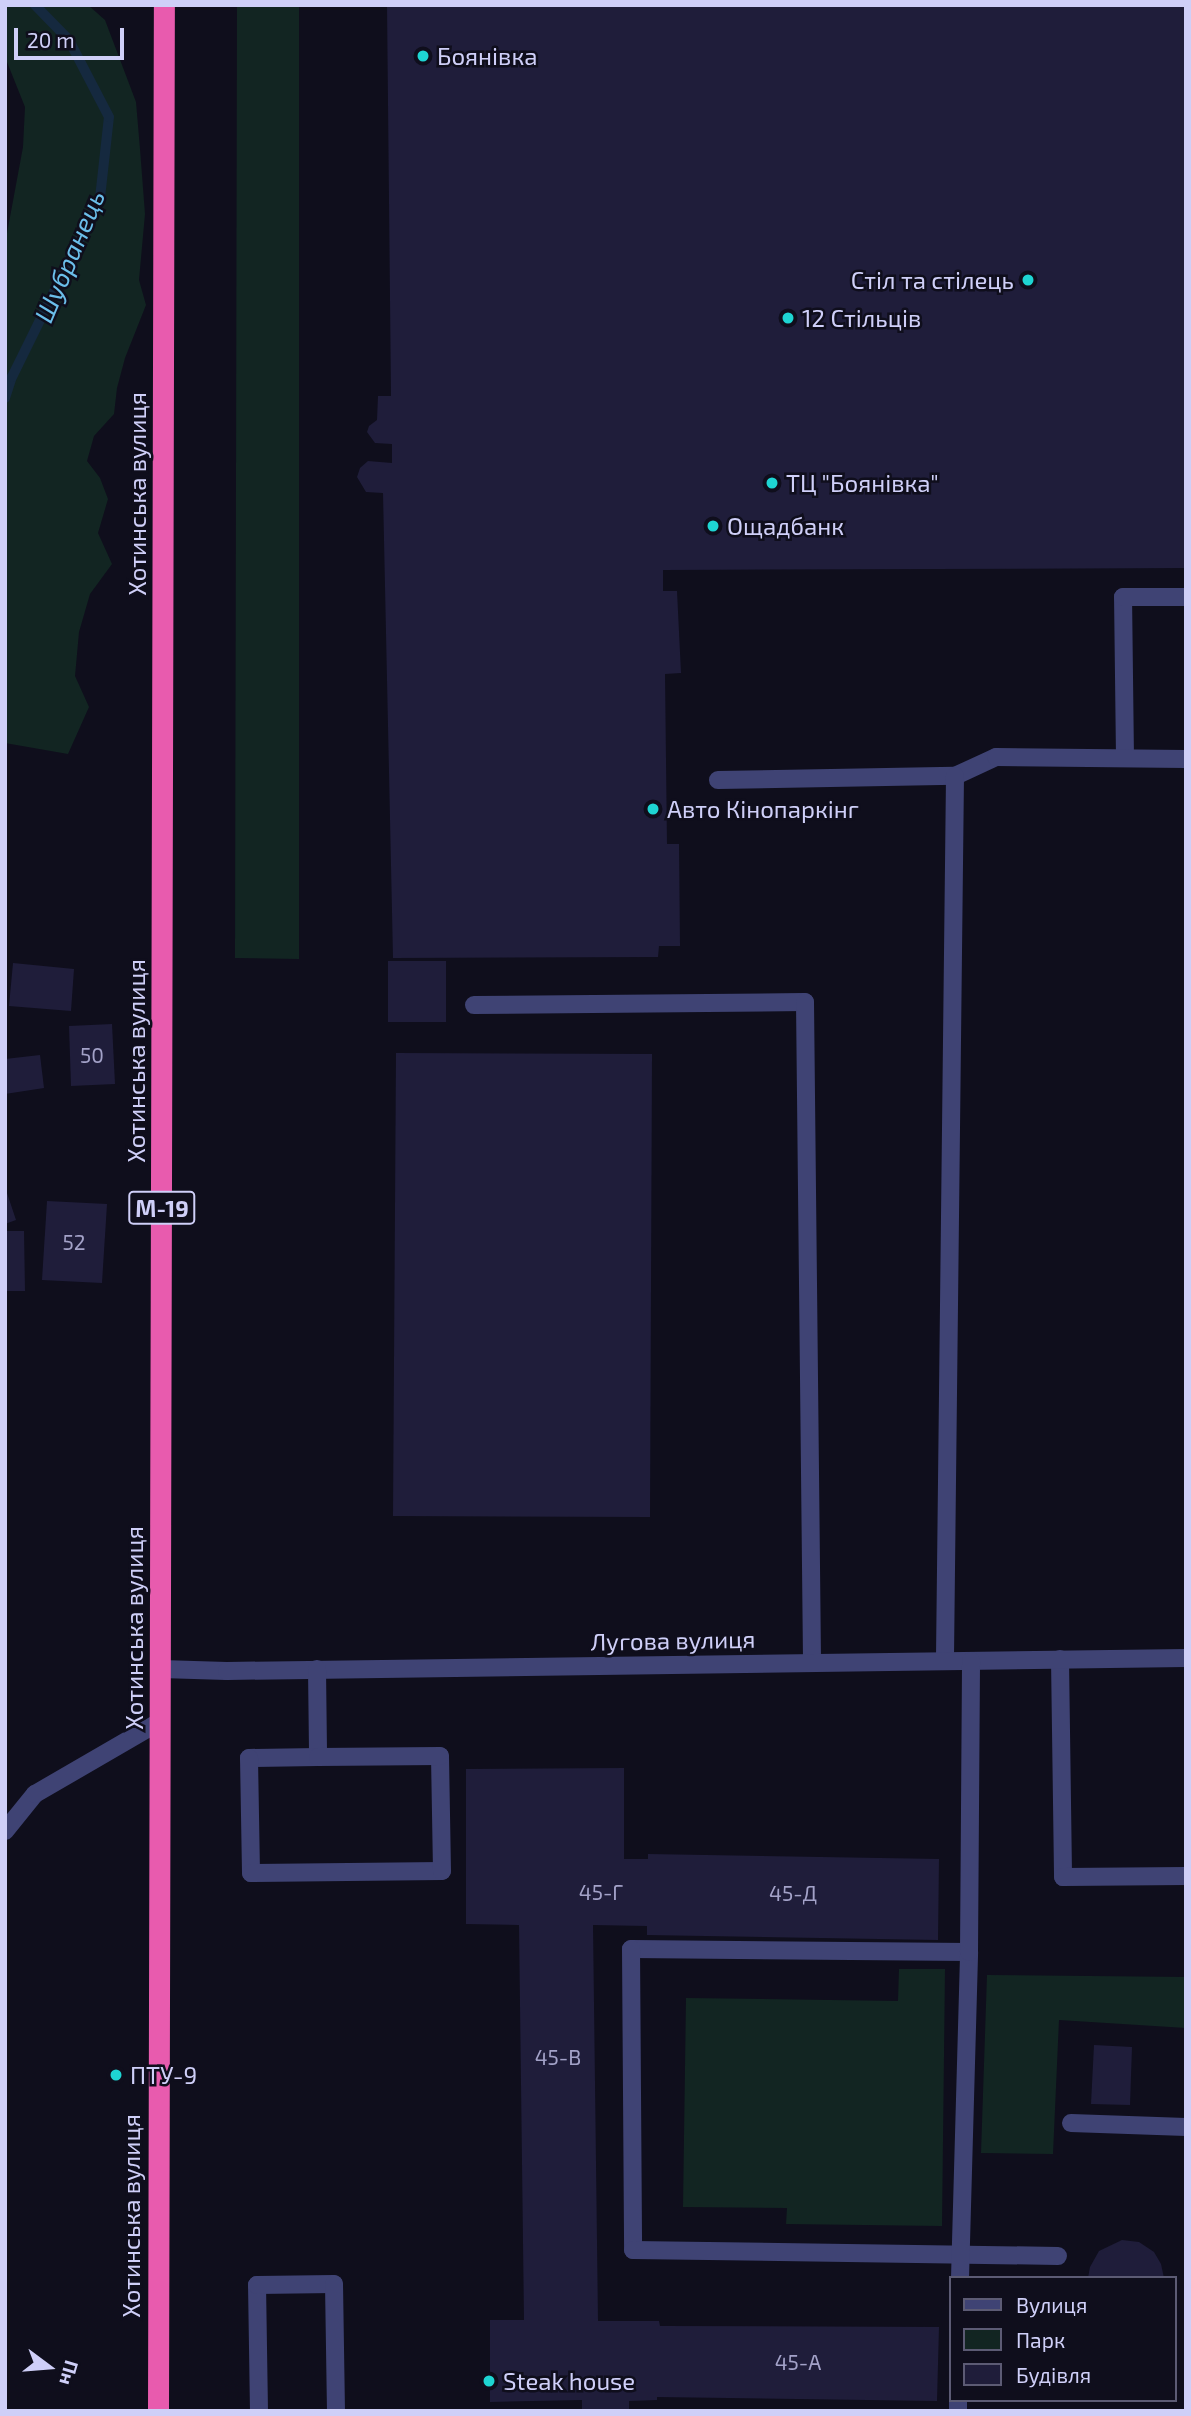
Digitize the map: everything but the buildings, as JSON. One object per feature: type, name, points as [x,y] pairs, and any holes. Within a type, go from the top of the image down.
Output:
[{"type":"highway","name":"Хотинська вулиця","points":[[158,2411],[164,5]]},
{"type":"street","points":[[1125,758],[1123,597],[1186,597]]},
{"type":"street","points":[[718,779],[955,776],[996,757],[1186,759]]},
{"type":"street","points":[[945,1661],[955,776]]},
{"type":"street","points":[[474,1005],[804,1002],[812,1663]]},
{"type":"street","name":"Лугова вулиця","points":[[161,1669],[1186,1658]]},
{"type":"street","points":[[1060,1659],[1063,1877],[1186,1876]]},
{"type":"street","points":[[960,2276],[969,1952],[971,1661]]},
{"type":"street","points":[[317,1669],[318,1757]]},
{"type":"street","points":[[5,1831],[35,1794],[159,1722]]},
{"type":"street","points":[[440,1756],[442,1871],[251,1873],[249,1758],[318,1757],[440,1756]]},
{"type":"street","points":[[969,1952],[631,1949],[633,2250],[1058,2256]]},
{"type":"street","points":[[1071,2123],[1186,2127]]},
{"type":"street","points":[[259,2411],[257,2285],[334,2284],[336,2411]]},
{"type":"green space","points":[[5,5],[88,5],[105,20],[136,102],[140,149],[145,214],[139,280],[146,305],[125,358],[114,414],[94,436],[87,461],[100,478],[108,499],[98,533],[112,564],[90,594],[79,632],[75,676],[89,707],[68,754],[5,743],[5,244],[23,147],[25,107],[5,57]]},
{"type":"green space","points":[[237,5],[299,5],[299,959],[235,958]]},
{"type":"green space","points":[[899,1969],[945,1969],[942,2226],[786,2224],[787,2208],[683,2207],[686,1998],[898,2001]]},
{"type":"green space","points":[[987,1975],[1186,1977],[1186,2028],[1059,2020],[1053,2154],[981,2153]]},
{"type":"waterway","name":"Шубранець","points":[[5,398],[12,377],[100,198],[109,117],[69,40],[35,5]]},
{"type":"place","name":"Боянівка","points":[[423,56]]},
{"type":"place","name":"Стіл та стілець","points":[[1028,280]]},
{"type":"place","name":"12 Стільців","points":[[788,318]]},
{"type":"place","name":"ТЦ \"Боянівка\"","points":[[772,483]]},
{"type":"place","name":"Ощадбанк","points":[[713,526]]},
{"type":"place","name":"Авто Кінопаркінг","points":[[653,809]]},
{"type":"place","name":"ПТУ-9","points":[[116,2075]]},
{"type":"place","name":"Steak house","points":[[489,2381]]}]
